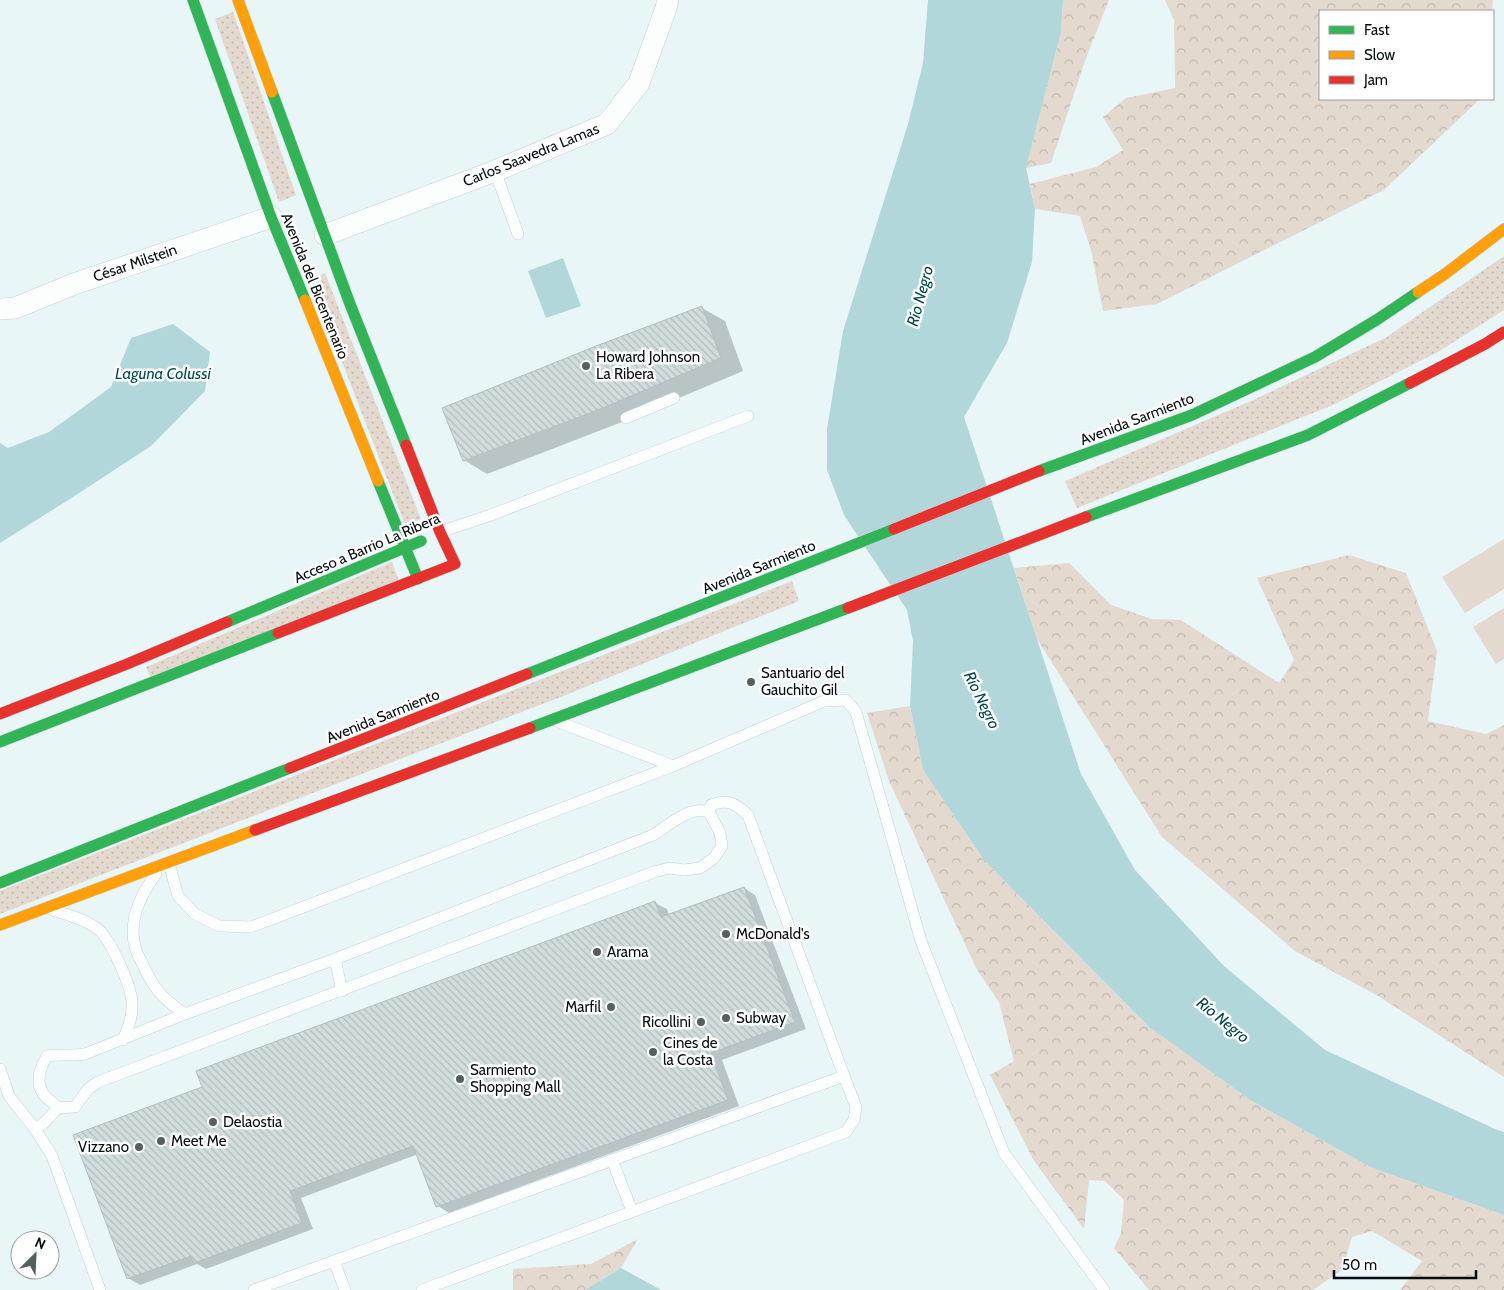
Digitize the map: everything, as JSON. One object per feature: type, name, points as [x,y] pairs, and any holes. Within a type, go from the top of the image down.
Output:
[{"type":"main road","name":"Avenida del Bicentenario","points":[[194,0],[275,216],[418,579],[455,564],[440,532],[350,304],[309,207],[238,0]]},
{"type":"main road","name":"Avenida Sarmiento","points":[[0,883],[1047,468],[1192,416],[1315,357],[1446,274],[1504,229]]},
{"type":"main road","points":[[0,926],[825,618],[1073,522],[1308,435],[1504,332]]},
{"type":"main road","name":"Acceso a Barrio La Ribera","points":[[0,714],[134,676],[440,532]]},
{"type":"main road","points":[[0,742],[134,676],[418,579]]},
{"type":"street","name":"Carlos Saavedra Lamas","points":[[326,248],[495,171],[607,124],[639,82],[668,0]]},
{"type":"street","name":"César Milstein","points":[[0,309],[15,308],[74,284],[275,216]]},
{"type":"lane","points":[[495,171],[518,234]]},
{"type":"lane","points":[[626,418],[674,398]]},
{"type":"lane","name":"Acceso a Barrio La Ribera","points":[[440,532],[491,515],[748,416]]},
{"type":"lane","points":[[185,1014],[168,1002],[157,991],[148,978],[135,946],[133,928],[136,911],[146,888],[166,864],[178,896],[195,914],[219,926],[251,927],[673,766],[824,701],[846,700],[856,712],[921,941],[1004,1153],[1104,1290]]},
{"type":"lane","points":[[553,720],[673,766]]},
{"type":"lane","points":[[422,1290],[846,1132],[854,1120],[856,1107],[748,815],[738,806],[723,801],[712,805],[709,812]]},
{"type":"lane","points":[[696,811],[709,812],[720,833],[722,846],[714,858],[700,868],[684,870],[670,868],[654,872],[98,1082],[88,1089],[75,1108],[59,1107],[48,1100],[42,1092],[38,1082],[40,1069],[47,1056],[85,1054],[123,1040],[185,1014],[653,835],[682,815],[696,811]]},
{"type":"lane","points":[[46,908],[79,918],[100,932],[112,949],[128,986],[132,1003],[130,1022],[123,1040]]},
{"type":"lane","points":[[335,958],[342,991]]},
{"type":"lane","points":[[0,1069],[10,1096],[36,1129],[52,1156],[100,1290]]},
{"type":"lane","points":[[254,1290],[844,1076]]},
{"type":"lane","points":[[36,1129],[59,1107]]},
{"type":"lane","points":[[612,1160],[632,1211]]},
{"type":"lane","points":[[334,1261],[345,1290]]},
{"type":"green space","points":[[1063,0],[1109,0],[1085,61],[1051,163],[1026,168],[1061,32]]},
{"type":"green space","points":[[1165,0],[1493,0],[1492,10],[1319,10],[1319,100],[1479,100],[1384,190],[1157,304],[1103,311],[1091,250],[1080,216],[1035,209],[1030,184],[1096,167],[1123,150],[1103,117],[1126,98],[1175,88],[1174,20]]},
{"type":"green space","points":[[233,12],[296,195],[279,202],[215,19]]},
{"type":"green space","points":[[1504,256],[1504,310],[1438,352],[1333,405],[1077,508],[1065,481],[1253,400],[1385,338]]},
{"type":"green space","points":[[325,273],[421,519],[405,525],[310,279]]},
{"type":"green space","points":[[1504,539],[1504,589],[1465,613],[1442,577]]},
{"type":"green space","points":[[1349,555],[1406,573],[1437,651],[1428,721],[1486,734],[1504,725],[1504,1077],[1378,996],[1295,951],[1162,837],[1037,639],[1014,568],[1069,563],[1111,605],[1152,619],[1181,620],[1279,683],[1294,660],[1257,578]]},
{"type":"green space","points":[[392,562],[399,581],[151,678],[146,667]]},
{"type":"green space","points":[[792,581],[799,601],[558,698],[0,914],[0,891]]},
{"type":"green space","points":[[1504,608],[1504,659],[1496,664],[1473,627]]},
{"type":"green space","points":[[910,706],[923,770],[984,860],[1149,1027],[1250,1100],[1370,1167],[1504,1215],[1504,1290],[1400,1290],[1422,1261],[1372,1231],[1352,1237],[1342,1270],[1313,1290],[1149,1290],[1114,1248],[1121,1233],[1124,1200],[1105,1181],[1089,1180],[1084,1229],[1034,1161],[990,1075],[1014,1061],[999,1002],[977,970],[889,781],[867,713]]},
{"type":"green space","points":[[638,1239],[621,1268],[585,1290],[513,1290],[513,1269],[591,1264]]},
{"type":"water","name":"Río Negro","points":[[928,0],[1063,0],[1061,32],[1026,168],[1035,209],[1032,262],[1007,343],[964,417],[1081,774],[1135,870],[1224,966],[1325,1050],[1504,1132],[1504,1215],[1370,1167],[1250,1100],[1149,1027],[984,860],[923,770],[910,706],[913,641],[907,610],[844,515],[827,470],[827,429],[843,331],[908,124],[923,63]]},
{"type":"water","points":[[563,258],[581,306],[546,318],[528,271]]},
{"type":"water","name":"Laguna Colussi","points":[[173,324],[210,352],[205,391],[151,446],[0,543],[0,443],[8,448],[49,432],[111,387],[131,338]]},
{"type":"water","points":[[621,1268],[661,1290],[585,1290]]},
{"type":"building","points":[[702,306],[721,358],[598,410],[463,461],[442,408]]},
{"type":"building","name":"Sarmiento Shopping Mall","points":[[744,887],[795,1022],[711,1053],[728,1100],[436,1207],[413,1146],[290,1191],[302,1223],[194,1263],[191,1256],[127,1279],[73,1135],[202,1087],[196,1071],[655,901],[661,917]]},
{"type":"traffic: fast","points":[[193,0],[271,217],[305,300]]},
{"type":"traffic: fast","points":[[272,92],[350,304],[406,445]]},
{"type":"traffic: fast","points":[[1039,471],[1192,415],[1315,357],[1418,292]]},
{"type":"traffic: fast","points":[[1086,517],[1308,435],[1410,383]]},
{"type":"traffic: fast","points":[[378,481],[418,579]]},
{"type":"traffic: fast","points":[[527,674],[894,529]]},
{"type":"traffic: fast","points":[[227,622],[421,541]]},
{"type":"traffic: fast","points":[[530,728],[848,608]]},
{"type":"traffic: fast","points":[[0,742],[278,633]]},
{"type":"traffic: fast","points":[[0,883],[290,768]]},
{"type":"traffic: slow","points":[[238,0],[272,92]]},
{"type":"traffic: slow","points":[[1418,292],[1504,229]]},
{"type":"traffic: slow","points":[[305,300],[378,481]]},
{"type":"traffic: slow","points":[[0,925],[255,830]]},
{"type":"traffic: jam","points":[[1410,383],[1504,332]]},
{"type":"traffic: jam","points":[[278,633],[455,564],[440,532],[406,445]]},
{"type":"traffic: jam","points":[[894,529],[1039,471]]},
{"type":"traffic: jam","points":[[848,608],[1086,517]]},
{"type":"traffic: jam","points":[[0,714],[227,622]]},
{"type":"traffic: jam","points":[[290,768],[527,674]]},
{"type":"traffic: jam","points":[[255,830],[530,728]]},
{"type":"place","name":"Howard Johnson La Ribera","points":[[586,366]]},
{"type":"place","name":"Santuario del Gauchito Gil","points":[[751,682]]},
{"type":"place","name":"McDonald's","points":[[726,934]]},
{"type":"place","name":"Arama","points":[[597,952]]},
{"type":"place","name":"Marfil","points":[[611,1007]]},
{"type":"place","name":"Subway","points":[[726,1018]]},
{"type":"place","name":"Ricollini","points":[[701,1022]]},
{"type":"place","name":"Cines de la Costa","points":[[653,1052]]},
{"type":"place","name":"Sarmiento Shopping Mall","points":[[460,1079]]},
{"type":"place","name":"Delaostia","points":[[213,1122]]},
{"type":"place","name":"Meet Me","points":[[161,1141]]},
{"type":"place","name":"Vizzano","points":[[139,1147]]}]
